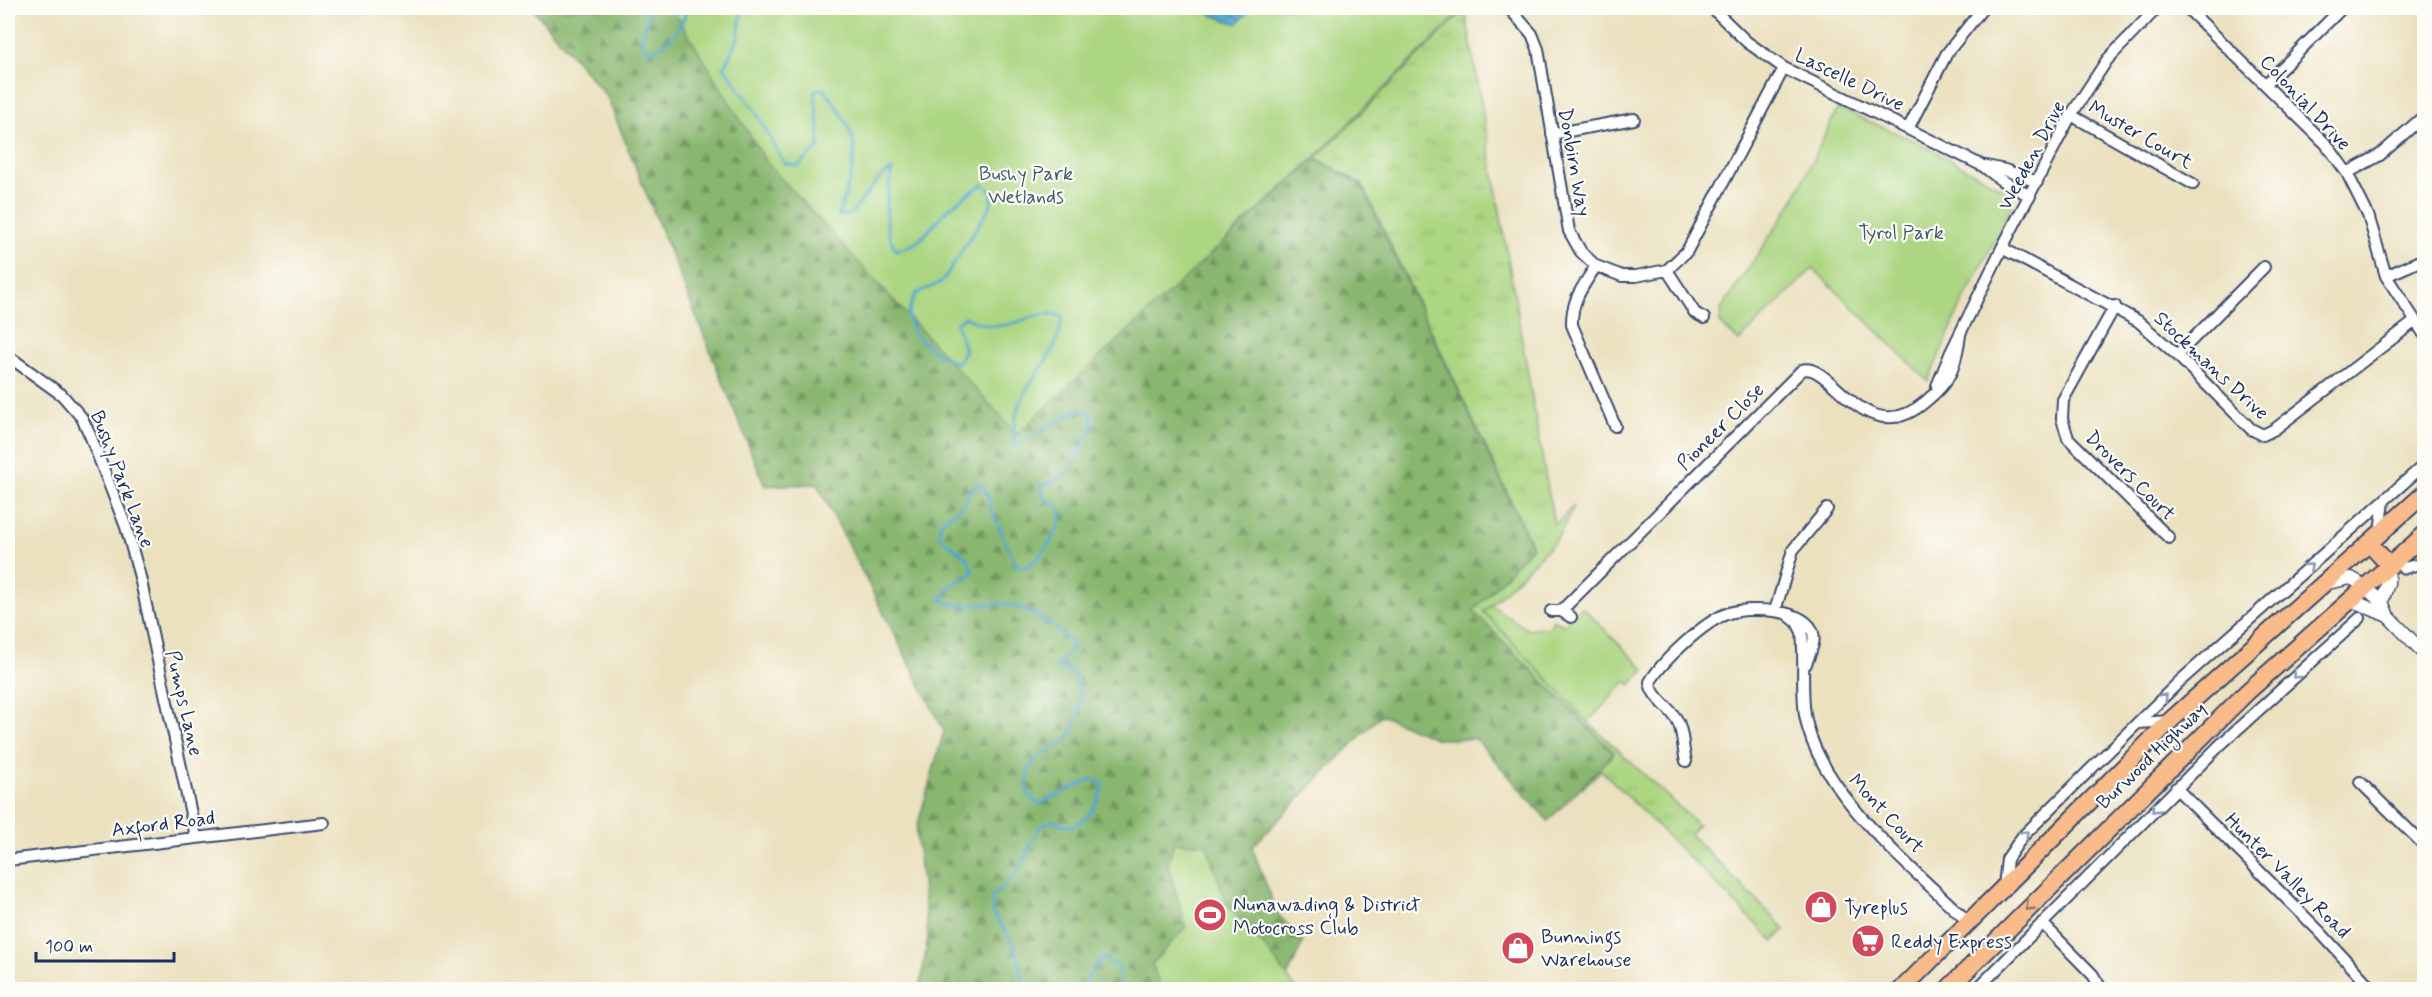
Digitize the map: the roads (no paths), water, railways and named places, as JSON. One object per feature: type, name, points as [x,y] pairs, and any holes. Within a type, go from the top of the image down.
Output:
[{"type":"highway","name":"Burwood Highway","points":[[1901,990],[2171,720],[2424,494]]},
{"type":"highway","name":"Burwood Highway","points":[[1947,990],[2100,835],[2247,692],[2424,535]]},
{"type":"highway","points":[[2374,537],[2391,565]]},
{"type":"street","name":"Donbirn Way","points":[[1509,8],[1532,34],[1538,49],[1569,231],[1581,252],[1596,266],[1622,276],[1667,270]]},
{"type":"street","name":"Lascelle Drive","points":[[1712,8],[1747,42],[1784,68],[1909,127],[1983,166],[2001,180],[2030,196]]},
{"type":"street","points":[[1909,127],[1947,53],[1983,8]]},
{"type":"street","name":"Weeden Drive","points":[[1926,401],[1950,377],[1956,363],[1960,335],[2071,115],[2107,60],[2157,8]]},
{"type":"street","name":"Colonial Drive","points":[[2187,8],[2327,145],[2347,173],[2368,215],[2386,276],[2424,334]]},
{"type":"street","points":[[2266,84],[2342,8]]},
{"type":"street","points":[[1704,318],[1695,313],[1667,270],[1687,251],[1784,68]]},
{"type":"street","name":"Muster Court","points":[[2071,115],[2193,184]]},
{"type":"street","points":[[2347,173],[2380,155],[2424,116]]},
{"type":"street","points":[[1552,134],[1634,119]]},
{"type":"street","name":"Lascelle Drive","points":[[1983,166],[2005,170],[2037,182]]},
{"type":"street","name":"Stockmans Drive","points":[[2002,248],[2115,306],[2156,334],[2251,429],[2263,435],[2275,429],[2414,322]]},
{"type":"street","points":[[2386,276],[2424,259]]},
{"type":"street","points":[[1596,266],[1576,297],[1571,311],[1572,325],[1615,426]]},
{"type":"street","points":[[2177,354],[2264,267]]},
{"type":"street","name":"Drovers Court","points":[[2115,306],[2063,400],[2062,419],[2068,438],[2169,538]]},
{"type":"street","name":"Bushy Park Lane","points":[[8,356],[62,395],[82,418],[126,527],[140,577]]},
{"type":"street","name":"Pioneer Close","points":[[1561,613],[1802,370],[1810,368],[1818,371],[1852,404],[1871,413],[1898,415],[1926,401]]},
{"type":"street","name":"Burwood Highway","points":[[2004,886],[2007,859],[2016,843],[2180,681],[2424,465]]},
{"type":"street","points":[[2374,537],[2384,501]]},
{"type":"street","points":[[1775,611],[1793,550],[1827,509]]},
{"type":"street","points":[[2382,602],[2391,565],[2404,568],[2424,563]]},
{"type":"street","name":"Pumps Lane","points":[[140,577],[196,837]]},
{"type":"street","points":[[2322,585],[2351,578],[2366,587],[2382,602],[2388,616],[2424,652]]},
{"type":"street","points":[[2340,636],[2345,605],[2388,616]]},
{"type":"street","name":"Mont Court","points":[[1686,760],[1677,746],[1683,738],[1677,720],[1652,691],[1650,682],[1653,676],[1700,630],[1718,618],[1740,611],[1775,611],[1802,620],[1813,631],[1814,638],[1802,676],[1805,716],[1812,738],[1839,790],[1850,805],[1968,922]]},
{"type":"street","name":"Burwood Highway","points":[[1976,990],[2176,788],[2360,618]]},
{"type":"street","name":"Burwood Highway","points":[[2138,723],[2171,720]]},
{"type":"street","points":[[2360,782],[2424,845]]},
{"type":"street","name":"Hunter Valley Road","points":[[2176,788],[2320,932],[2373,990]]},
{"type":"street","name":"Axford Road","points":[[8,860],[324,823]]},
{"type":"street","points":[[2100,835],[2115,850]]},
{"type":"street","points":[[2042,923],[2093,975],[2102,990]]},
{"type":"water","points":[[1207,8],[1252,8],[1237,24],[1212,15]]},
{"type":"waterway","points":[[650,8],[641,42],[651,52],[663,45],[679,28],[686,8]]},
{"type":"waterway","points":[[742,8],[738,38],[724,67],[756,112],[784,163],[798,166],[819,147],[814,90],[824,89],[846,123],[852,136],[854,162],[838,215],[850,215],[874,184],[892,170],[886,212],[888,231],[896,250],[918,241],[948,209],[983,184],[993,193],[990,207],[942,282],[916,294],[910,307],[909,317],[916,335],[943,357],[958,363],[965,350],[956,323],[965,317],[981,324],[995,326],[1007,325],[1039,315],[1062,316],[1057,341],[1017,410],[1013,447],[1078,410],[1091,413],[1093,427],[1068,471],[1055,481],[1042,485],[1041,493],[1058,507],[1061,519],[1050,541],[1030,565],[1016,566],[988,496],[980,483],[970,489],[965,503],[941,522],[939,536],[968,559],[973,572],[948,588],[941,599],[966,606],[1000,604],[1018,608],[1046,621],[1062,634],[1073,649],[1056,666],[1069,671],[1078,684],[1080,703],[1076,722],[1069,736],[1038,758],[1030,768],[1028,795],[1039,804],[1092,779],[1103,784],[1099,798],[1091,812],[1080,823],[1066,826],[1052,820],[1039,828],[1017,873],[992,897],[992,911],[1016,948],[1025,990]]},
{"type":"waterway","points":[[1081,990],[1094,967],[1104,957],[1119,969],[1120,990]]},
{"type":"place","name":"Tyreplus","points":[[1821,907]]},
{"type":"place","name":"Nunawading & District Motocross Club","points":[[1210,915]]},
{"type":"place","name":"Reddy Express","points":[[1868,941]]},
{"type":"place","name":"Bunnings Warehouse","points":[[1518,948]]},
{"type":"park label","name":"Bushy Park Wetlands","points":[[1026,184]]},
{"type":"park label","name":"Tyrol Park","points":[[1901,232]]}]
